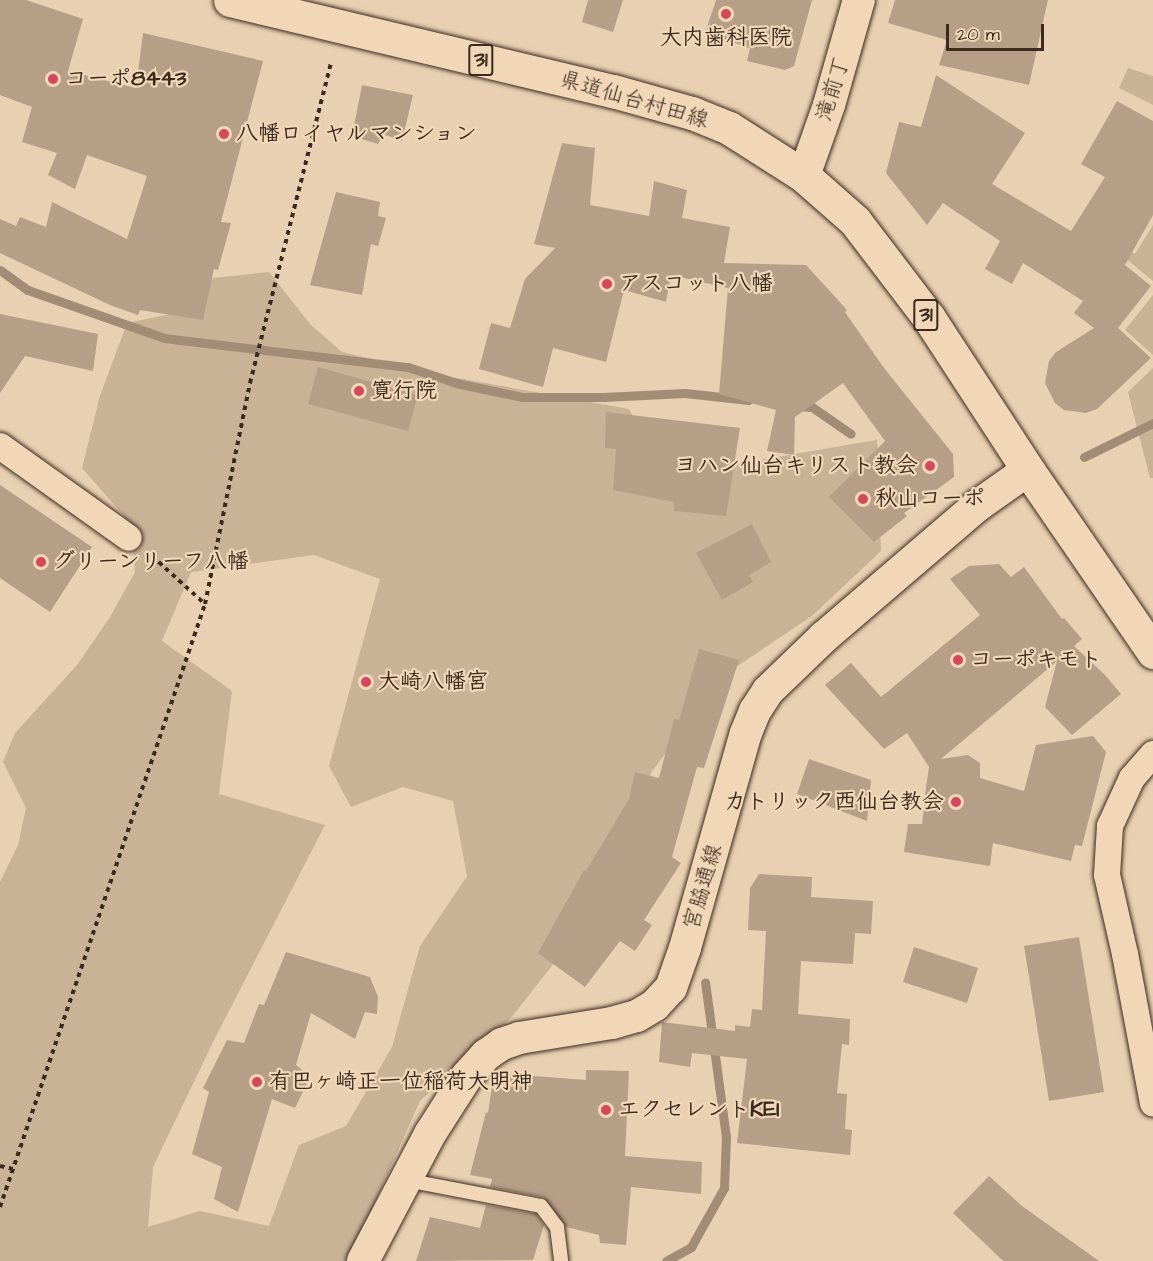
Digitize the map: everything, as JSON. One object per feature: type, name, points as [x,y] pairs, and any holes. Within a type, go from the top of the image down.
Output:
[{"type":"main road","name":"県道仙台村田線","points":[[230,0],[613,91],[692,113],[729,128],[804,176],[855,221],[928,318],[1028,471]]},
{"type":"main road","name":"31","points":[[1028,471],[1153,652]]},
{"type":"street","name":"滝前丁","points":[[804,176],[829,105],[859,0]]},
{"type":"street","points":[[0,446],[129,538]]},
{"type":"street","name":"宮脇通線","points":[[363,1261],[430,1134],[467,1076],[486,1055],[502,1044],[519,1038],[612,1023],[637,1016],[655,1005],[671,988],[685,948],[746,733],[755,711],[768,691],[824,638],[977,506],[1028,471]]},
{"type":"street","points":[[1153,754],[1132,778],[1110,826],[1107,875],[1125,954],[1153,1103]]},
{"type":"lane","points":[[406,1180],[541,1206],[557,1227],[561,1261]]},
{"type":"path","points":[[0,1207],[205,604],[255,364],[331,63]]},
{"type":"path","points":[[160,562],[205,604]]},
{"type":"path","points":[[0,1166],[13,1169]]},
{"type":"shaded area","points":[[1128,68],[1153,76],[1153,105],[1119,88]]},
{"type":"shaded area","points":[[1153,225],[1153,281],[1119,253],[1122,246],[1135,254]]},
{"type":"shaded area","name":"大崎八幡宮","points":[[269,272],[311,325],[342,352],[446,376],[629,409],[655,456],[730,465],[877,440],[881,551],[812,616],[724,675],[651,773],[622,876],[511,1018],[420,1101],[366,1222],[345,1261],[0,1261],[0,882],[18,845],[26,808],[3,762],[15,733],[77,665],[110,617],[135,572],[131,524],[82,468],[100,396],[127,323],[189,310],[213,278]],"holes":[[[314,555],[380,579],[329,766],[351,807],[403,787],[453,801],[467,876],[420,946],[392,1047],[346,1126],[299,1145],[269,1226],[200,1211],[148,1227],[153,1167],[214,1040],[325,825],[219,794],[232,691],[162,641],[191,572]]]},
{"type":"shaded area","points":[[1153,295],[1153,355],[1125,330]]},
{"type":"shaded area","points":[[1153,368],[1153,478],[1150,478],[1128,392]]},
{"type":"building","points":[[0,0],[26,0],[83,19],[68,71],[136,88],[143,33],[263,61],[221,222],[231,223],[218,270],[214,269],[203,320],[140,310],[138,315],[110,305],[0,253],[0,219],[16,226],[20,217],[46,227],[52,202],[127,239],[147,176],[87,155],[75,189],[48,175],[57,153],[22,142],[32,107],[0,95]]},
{"type":"building","points":[[588,0],[623,0],[613,32],[582,22]]},
{"type":"building","points":[[716,0],[812,0],[794,66],[785,70],[747,61],[750,48],[705,33]]},
{"type":"building","points":[[895,0],[1048,0],[1029,85],[939,65],[947,40],[888,23]]},
{"type":"building","points":[[936,75],[1025,133],[992,184],[1071,231],[1105,177],[1081,164],[1117,101],[1153,121],[1153,215],[1125,265],[1151,286],[1118,328],[1151,358],[1097,409],[1086,413],[1064,410],[1055,403],[1045,383],[1049,361],[1056,352],[1094,328],[1074,313],[1083,301],[1023,263],[1012,284],[985,269],[1000,241],[943,203],[927,225],[886,173],[899,122],[921,127]]},
{"type":"building","points":[[362,85],[413,95],[402,141],[383,134],[378,144],[352,136]]},
{"type":"building","points":[[562,143],[595,148],[590,205],[649,216],[654,181],[687,190],[682,218],[730,227],[724,263],[806,265],[847,310],[845,312],[884,368],[953,454],[954,477],[904,513],[907,516],[874,542],[829,497],[885,441],[843,383],[795,417],[794,455],[767,451],[776,410],[719,394],[728,288],[671,275],[666,302],[624,290],[606,362],[553,348],[543,387],[479,369],[491,323],[510,328],[525,279],[555,248],[534,244]]},
{"type":"building","points":[[336,192],[380,202],[378,216],[386,218],[378,246],[371,244],[362,295],[310,285]]},
{"type":"building","points":[[0,314],[98,334],[93,371],[25,356],[0,393]]},
{"type":"building","points":[[318,367],[418,395],[408,431],[308,404]]},
{"type":"building","points":[[606,412],[740,428],[726,516],[674,511],[674,502],[613,490],[616,449],[605,448]]},
{"type":"building","name":"グリーンリーフ八幡","points":[[0,485],[92,547],[50,612],[0,578]]},
{"type":"building","points":[[752,524],[771,562],[749,575],[753,582],[722,600],[696,553]]},
{"type":"building","points":[[999,564],[1011,577],[1024,567],[1062,619],[1064,618],[1082,639],[1074,646],[1105,675],[1121,694],[1072,735],[1045,707],[1057,661],[941,759],[968,755],[980,763],[980,778],[1024,791],[1036,745],[1093,736],[1106,752],[1082,846],[1075,845],[1071,861],[993,843],[990,866],[904,852],[908,824],[922,824],[925,799],[930,800],[925,795],[929,767],[907,733],[884,749],[825,685],[851,663],[881,697],[980,615],[950,579],[969,566]]},
{"type":"building","points":[[699,649],[739,660],[704,768],[697,767],[672,857],[681,863],[644,920],[652,925],[635,951],[620,941],[585,987],[538,953],[584,870],[586,871],[629,799],[635,772],[659,778],[674,719],[679,720]]},
{"type":"building","points":[[809,759],[871,780],[867,821],[797,794]]},
{"type":"building","points":[[759,874],[812,877],[811,897],[873,901],[871,934],[855,933],[853,964],[801,961],[798,1014],[850,1019],[849,1045],[842,1044],[837,1093],[847,1094],[845,1129],[852,1130],[850,1155],[737,1143],[747,1059],[692,1053],[690,1067],[659,1062],[662,1022],[735,1031],[735,1025],[750,1027],[752,1009],[762,1010],[766,931],[748,930],[750,888]]},
{"type":"building","points":[[1079,937],[1104,1092],[1049,1101],[1024,946]]},
{"type":"building","points":[[914,947],[978,968],[967,1003],[903,982]]},
{"type":"building","name":"有巴ヶ崎正一位稲荷大明神","points":[[286,952],[370,977],[378,997],[377,1014],[365,1012],[355,1039],[311,1013],[296,1065],[310,1077],[295,1108],[272,1099],[238,1212],[214,1199],[222,1167],[192,1154],[209,1092],[203,1088],[227,1040],[244,1043],[259,1004],[264,1005]]},
{"type":"building","points":[[586,1070],[629,1071],[625,1156],[702,1162],[701,1194],[631,1187],[626,1245],[600,1243],[599,1235],[566,1227],[543,1197],[490,1187],[492,1179],[470,1175],[486,1112],[488,1113],[494,1073],[586,1080]]},
{"type":"building","points":[[989,1176],[1022,1206],[1099,1261],[1004,1261],[1000,1258],[953,1213]]},
{"type":"building","points":[[486,1205],[536,1214],[544,1225],[533,1260],[416,1261],[430,1217],[480,1228]]},
{"type":"waterway","points":[[0,270],[28,290],[164,338],[408,367],[456,383],[522,397],[603,397],[685,393],[749,400]]},
{"type":"waterway","points":[[798,406],[812,407],[851,434]]},
{"type":"waterway","points":[[1084,457],[1153,423]]},
{"type":"waterway","points":[[666,1261],[691,1247],[724,1188],[726,1137],[705,982]]},
{"type":"place","name":"大内歯科医院","points":[[726,14]]},
{"type":"place","name":"コーポ8443","points":[[53,79]]},
{"type":"place","name":"八幡ロイヤルマンション","points":[[224,134]]},
{"type":"place","name":"アスコット八幡","points":[[607,284]]},
{"type":"place","name":"寛行院","points":[[359,391]]},
{"type":"place","name":"ヨハン仙台キリスト教会","points":[[930,466]]},
{"type":"place","name":"秋山コーポ","points":[[863,499]]},
{"type":"place","name":"グリーンリーフ八幡","points":[[41,562]]},
{"type":"place","name":"コーポキモト","points":[[958,660]]},
{"type":"place","name":"大崎八幡宮","points":[[366,682]]},
{"type":"place","name":"カトリック西仙台教会","points":[[956,802]]},
{"type":"place","name":"有巴ヶ崎正一位稲荷大明神","points":[[257,1082]]},
{"type":"place","name":"エクセレントKEI","points":[[606,1110]]}]
